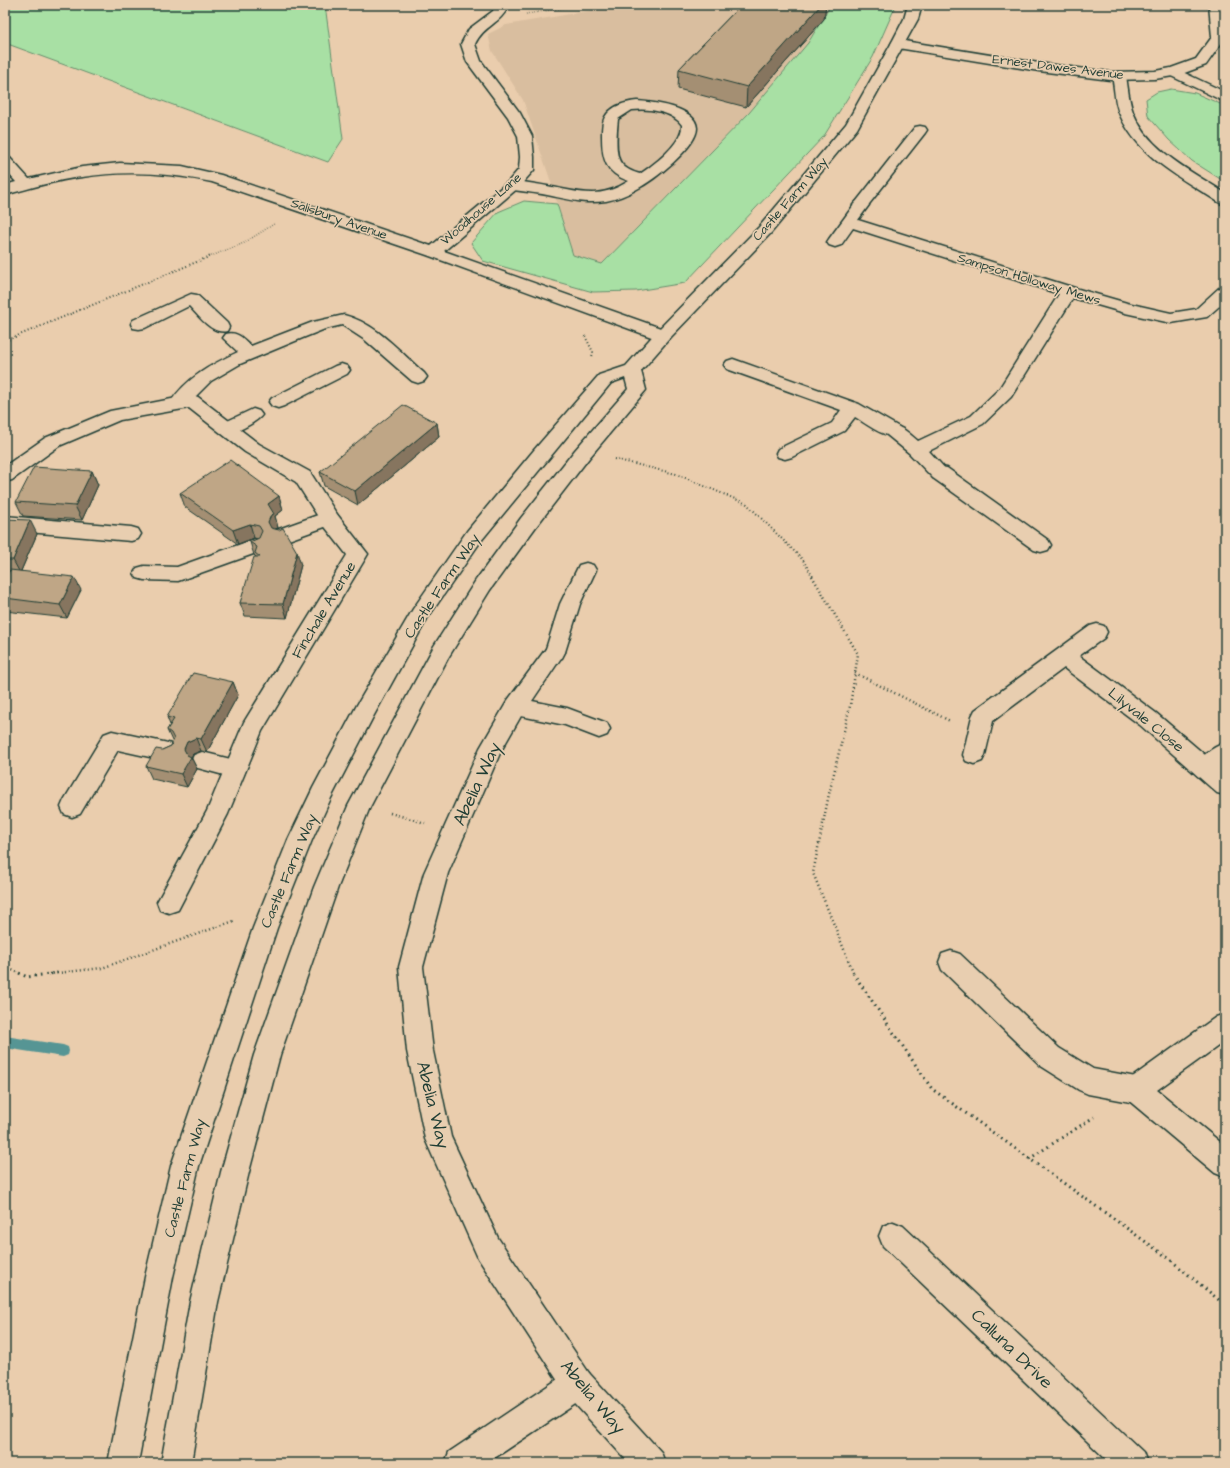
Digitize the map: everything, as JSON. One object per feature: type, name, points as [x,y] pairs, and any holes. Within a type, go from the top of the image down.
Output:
[{"type":"street","name":"Castle Farm Way","points":[[123,1463],[159,1277],[185,1166],[265,928],[300,840],[321,795],[365,711],[420,614],[474,536],[540,454],[606,380],[632,370],[663,335],[765,230],[852,126],[898,44],[911,19],[915,5]]},
{"type":"street","name":"Ernest Dawes Avenue","points":[[898,44],[1039,68],[1119,76],[1155,75],[1174,72],[1201,62],[1219,37],[1216,5]]},
{"type":"street","name":"Woodhouse Lane","points":[[433,252],[513,185],[526,170],[527,157],[525,136],[515,116],[474,62],[468,44],[474,32],[501,9]]},
{"type":"street","points":[[1174,72],[1225,98]]},
{"type":"street","points":[[1119,76],[1127,116],[1142,141],[1169,162],[1225,200]]},
{"type":"street","points":[[513,185],[556,192],[580,198],[597,198],[613,194],[642,180],[660,167],[674,152],[689,134],[689,124],[681,115],[653,106],[632,106],[619,110],[611,118],[609,144],[614,165],[626,175],[642,180]]},
{"type":"street","points":[[835,242],[920,130]]},
{"type":"street","points":[[5,161],[25,184]]},
{"type":"street","name":"Salisbury Avenue","points":[[5,190],[25,184],[82,172],[120,168],[182,171],[216,178],[260,191],[663,335]]},
{"type":"street","name":"Sampson Holloway Mews","points":[[849,222],[1069,292],[1124,308],[1171,318],[1201,312],[1225,292]]},
{"type":"street","points":[[916,449],[977,420],[1006,393],[1069,292]]},
{"type":"street","points":[[140,324],[191,299],[250,354]]},
{"type":"street","points":[[179,403],[195,385],[209,374],[250,354],[311,328],[328,322],[343,320],[361,327],[418,377]]},
{"type":"street","points":[[733,365],[853,408],[893,431],[916,449],[940,473],[1040,544]]},
{"type":"street","points":[[278,402],[341,370]]},
{"type":"street","points":[[176,1463],[204,1302],[235,1172],[266,1055],[326,887],[359,806],[441,652],[483,585],[528,523],[582,454],[637,390],[632,370]]},
{"type":"street","name":"Finchale Avenue","points":[[5,475],[52,442],[116,415],[192,401],[252,448],[303,477],[329,518],[358,554],[252,728],[217,814],[169,902]]},
{"type":"street","points":[[785,453],[838,427],[853,408]]},
{"type":"street","points":[[227,428],[253,415]]},
{"type":"street","points":[[283,535],[329,518]]},
{"type":"street","points":[[5,523],[131,534]]},
{"type":"street","points":[[144,573],[178,574],[255,546]]},
{"type":"street","name":"Abelia Way","points":[[586,570],[570,604],[555,652],[516,706],[492,748],[454,832],[436,874],[411,967],[420,1051],[438,1139],[488,1248],[578,1384],[650,1463]]},
{"type":"street","points":[[976,745],[984,716],[1097,632]]},
{"type":"street","name":"Lilyvale Close","points":[[1065,657],[1148,719],[1225,786]]},
{"type":"street","points":[[516,706],[567,717],[599,729]]},
{"type":"street","points":[[72,807],[112,740],[168,752]]},
{"type":"street","points":[[1205,768],[1225,752]]},
{"type":"street","points":[[202,761],[235,769]]},
{"type":"street","points":[[951,962],[1050,1057],[1088,1081],[1136,1090],[1225,1162]]},
{"type":"street","points":[[1136,1090],[1225,1026]]},
{"type":"street","name":"Calluna Drive","points":[[893,1236],[1132,1463]]},
{"type":"street","points":[[460,1463],[578,1384]]},
{"type":"path","points":[[501,9],[533,14],[583,5]]},
{"type":"path","points":[[5,341],[244,243],[274,224]]},
{"type":"path","points":[[581,332],[586,336],[593,352],[591,359]]},
{"type":"path","points":[[582,454],[593,454],[676,474],[747,504],[803,560],[858,654],[850,706],[829,794],[813,873],[852,972],[932,1089],[1168,1257],[1225,1305]]},
{"type":"path","points":[[855,673],[976,745]]},
{"type":"path","points":[[386,812],[454,832]]},
{"type":"path","points":[[5,967],[27,977],[102,968],[234,921]]},
{"type":"path","points":[[1029,1159],[1136,1090]]},
{"type":"shaded area","points":[[610,5],[831,5],[808,43],[749,113],[602,264],[573,255],[549,176],[523,100],[492,51],[488,34],[506,25],[594,10]]},
{"type":"green space","points":[[5,5],[325,5],[343,139],[328,162],[5,43]]},
{"type":"green space","points":[[831,5],[896,5],[873,57],[824,136],[685,283],[636,291],[593,292],[483,261],[471,243],[498,212],[524,201],[557,204],[573,255],[602,264],[749,113],[808,43]]},
{"type":"green space","points":[[1171,89],[1195,93],[1225,106],[1225,182],[1192,161],[1169,140],[1148,116],[1146,99],[1157,92]]},
{"type":"building","points":[[741,5],[821,5],[747,87],[679,69]]},
{"type":"building","points":[[403,405],[437,423],[355,491],[320,472]]},
{"type":"building","points":[[230,460],[279,496],[268,504],[274,514],[271,515],[268,522],[271,528],[279,530],[283,528],[297,552],[283,604],[240,603],[254,557],[260,557],[255,553],[257,547],[250,542],[259,538],[262,531],[259,526],[250,524],[233,530],[180,493]]},
{"type":"building","points":[[34,467],[92,471],[75,506],[16,502]]},
{"type":"building","points":[[5,519],[30,520],[13,560],[5,560]]},
{"type":"building","points":[[10,570],[74,577],[60,605],[5,598],[5,578]]},
{"type":"building","points":[[193,673],[233,682],[201,739],[196,738],[187,742],[184,749],[187,755],[191,757],[181,774],[146,766],[156,749],[162,750],[171,746],[174,739],[171,733],[167,730],[174,719],[167,717]]},
{"type":"waterway","points":[[5,1042],[63,1051]]}]
